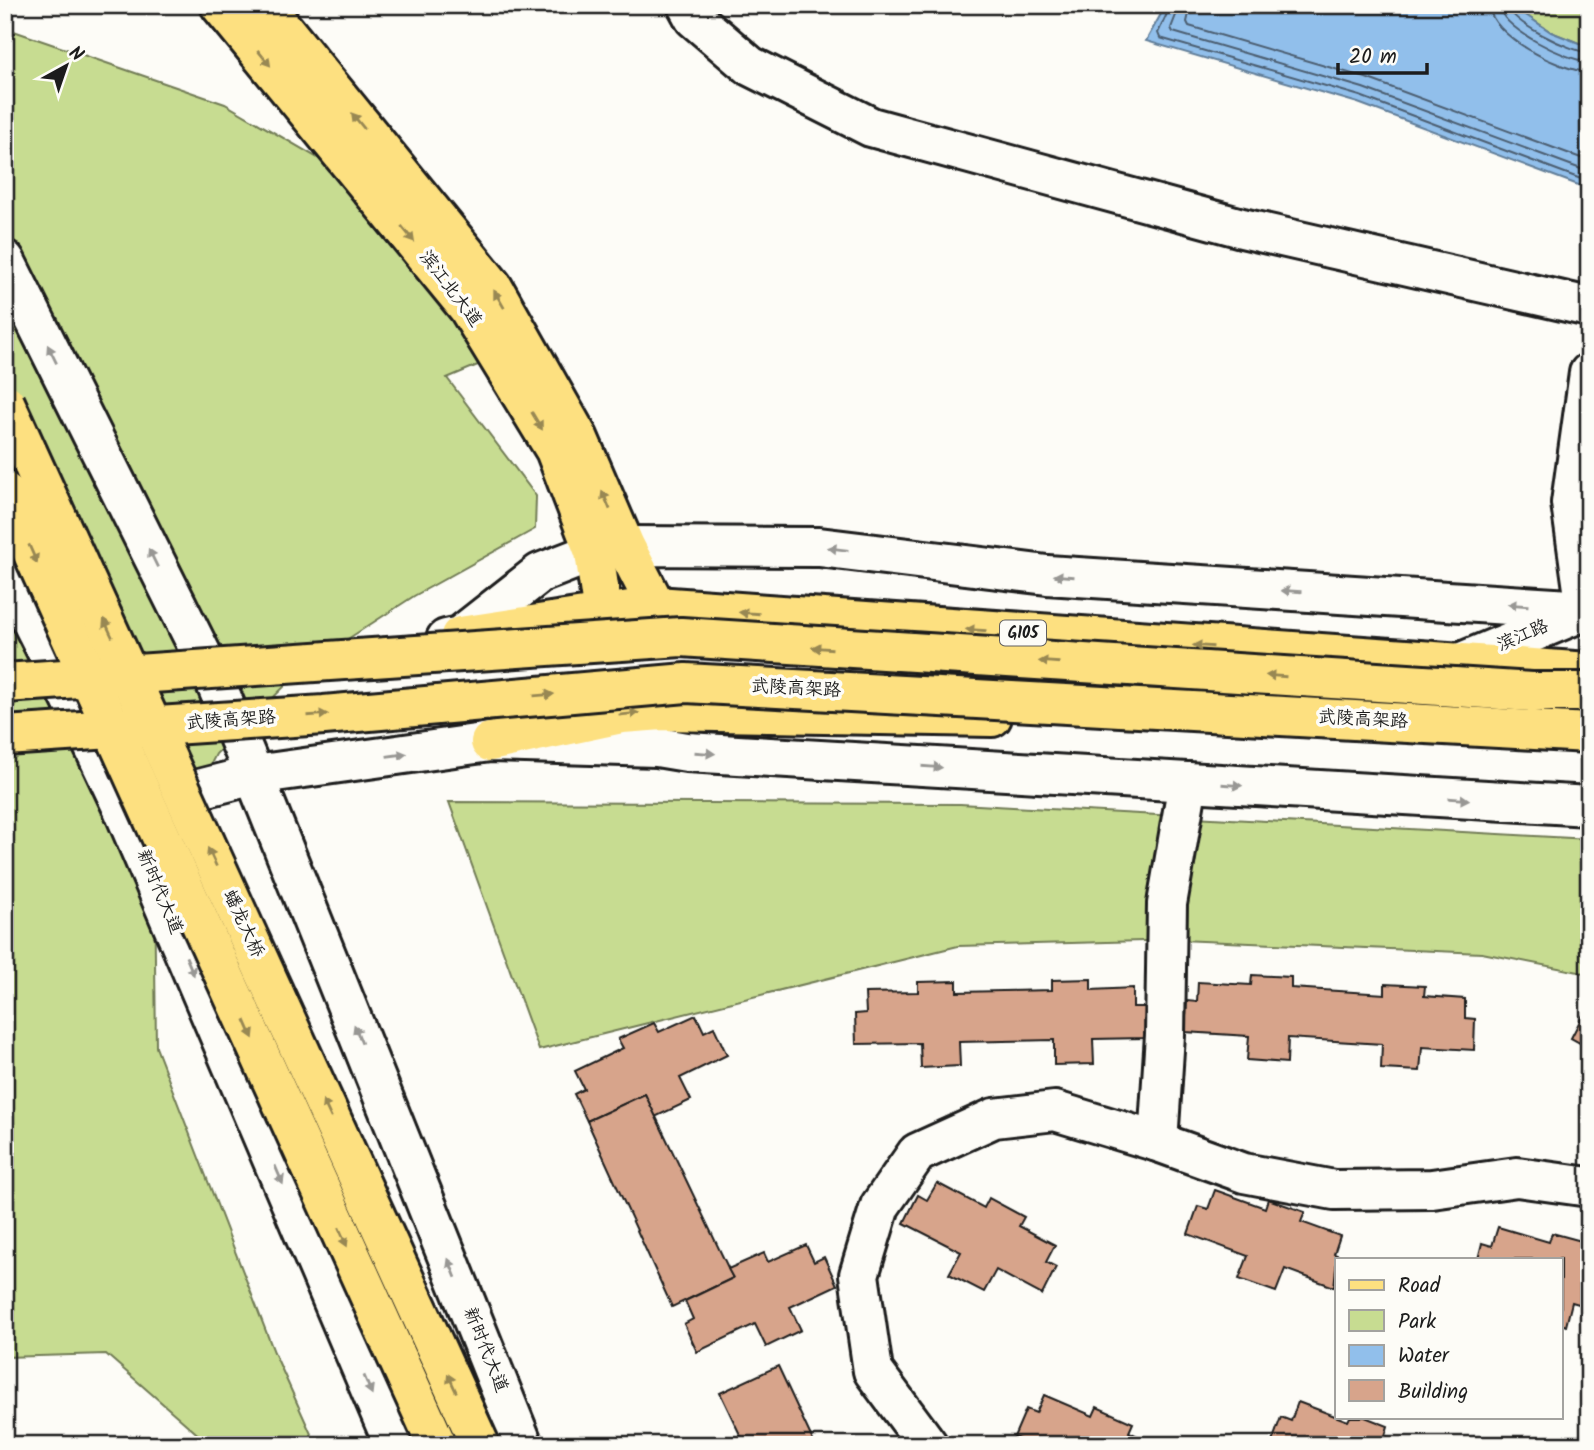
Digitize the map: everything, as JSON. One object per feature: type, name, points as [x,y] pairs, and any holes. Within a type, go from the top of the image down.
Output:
[{"type":"main road","name":"滨江北大道","points":[[220,5],[468,307],[555,450],[610,549],[656,606]]},
{"type":"main road","name":"滨江北大道","points":[[264,5],[492,287],[578,436],[610,549],[603,615]]},
{"type":"main road","name":"蟠龙大桥","points":[[5,403],[480,1445]]},
{"type":"main road","points":[[5,492],[437,1445]]},
{"type":"main road","name":"G105","points":[[460,636],[656,606],[1589,672]]},
{"type":"main road","points":[[5,683],[681,637],[1532,692],[1589,692]]},
{"type":"main road","name":"武陵高架路","points":[[5,736],[324,715],[686,683],[1589,733]]},
{"type":"main road","points":[[490,742],[622,714],[662,711],[1438,726],[1589,733]]},
{"type":"street","points":[[688,5],[694,18],[750,66],[871,127],[1242,228],[1589,307]]},
{"type":"street","name":"新时代大道","points":[[5,260],[214,679],[523,1445]]},
{"type":"street","points":[[73,703],[460,636],[540,573],[610,549],[819,547],[1047,575],[1588,610],[1571,503],[1589,373]]},
{"type":"street","name":"新时代大道","points":[[5,569],[124,808],[394,1445]]},
{"type":"street","name":"滨江路","points":[[1457,664],[1588,610]]},
{"type":"street","points":[[124,808],[254,775],[490,742],[657,747],[687,752],[1589,806]]},
{"type":"street","points":[[1158,1142],[1165,1035],[1167,904],[1188,782]]},
{"type":"street","points":[[928,1445],[873,1371],[859,1275],[880,1206],[917,1153],[994,1118],[1055,1111],[1158,1142],[1244,1173],[1334,1189],[1432,1189],[1517,1177],[1589,1187]]},
{"type":"green space","points":[[1511,5],[1589,5],[1589,47],[1551,32]]},
{"type":"green space","points":[[5,28],[225,104],[414,214],[528,344],[447,378],[536,496],[535,529],[414,596],[303,668],[216,754],[154,875],[156,1047],[274,1352],[316,1445],[210,1445],[106,1354],[5,1357]]},
{"type":"green space","points":[[449,802],[960,804],[1589,839],[1589,974],[1482,953],[1179,940],[958,946],[539,1050]]},
{"type":"water","points":[[1166,5],[1511,5],[1551,32],[1589,47],[1589,189],[1358,103],[1146,41]]},
{"type":"building","points":[[1252,975],[1291,977],[1291,988],[1385,994],[1385,984],[1425,986],[1424,996],[1465,999],[1465,1018],[1475,1019],[1474,1050],[1422,1047],[1420,1071],[1381,1069],[1382,1044],[1288,1038],[1287,1063],[1247,1060],[1249,1036],[1185,1032],[1187,1001],[1197,1002],[1198,982],[1251,985]]},
{"type":"building","points":[[1091,979],[1091,990],[1133,988],[1133,1007],[1145,1007],[1145,1038],[1093,1039],[1094,1064],[1054,1065],[1054,1040],[959,1042],[960,1066],[921,1068],[920,1043],[856,1044],[855,1014],[866,1013],[865,993],[918,992],[918,982],[957,981],[957,992],[1052,990],[1052,980]]},
{"type":"building","points":[[1585,1011],[1589,1014],[1589,1048],[1571,1038]]},
{"type":"building","points":[[696,1015],[704,1032],[714,1027],[727,1055],[680,1078],[691,1100],[655,1117],[645,1094],[587,1121],[574,1094],[584,1089],[575,1071],[623,1048],[618,1039],[654,1023],[659,1032]]},
{"type":"building","points":[[645,1094],[733,1278],[672,1307],[587,1121]]},
{"type":"building","points":[[937,1183],[984,1208],[989,1198],[1024,1217],[1019,1226],[1055,1245],[1046,1262],[1056,1267],[1042,1295],[996,1270],[984,1292],[949,1274],[961,1252],[904,1223],[918,1195],[927,1200]]},
{"type":"building","points":[[1215,1190],[1265,1208],[1268,1199],[1305,1212],[1301,1222],[1340,1236],[1334,1254],[1344,1258],[1335,1258],[1334,1287],[1285,1269],[1276,1292],[1239,1279],[1248,1256],[1188,1234],[1198,1206],[1208,1209]]},
{"type":"building","points":[[1498,1227],[1549,1242],[1552,1233],[1589,1243],[1589,1307],[1572,1302],[1566,1326],[1562,1324],[1562,1258],[1478,1258],[1482,1243],[1492,1246]]},
{"type":"building","points":[[806,1245],[814,1262],[824,1257],[837,1285],[790,1307],[801,1330],[766,1347],[755,1324],[697,1352],[684,1324],[693,1319],[685,1301],[733,1278],[728,1269],[764,1253],[768,1262]]},
{"type":"building","points":[[778,1366],[815,1445],[745,1445],[720,1393]]},
{"type":"building","points":[[1044,1395],[1093,1416],[1097,1407],[1133,1423],[1129,1432],[1157,1445],[1032,1445],[1014,1437],[1026,1409],[1036,1413]]},
{"type":"building","points":[[1298,1402],[1348,1421],[1350,1418],[1368,1418],[1388,1426],[1385,1436],[1408,1445],[1271,1445],[1281,1417],[1291,1421]]}]
